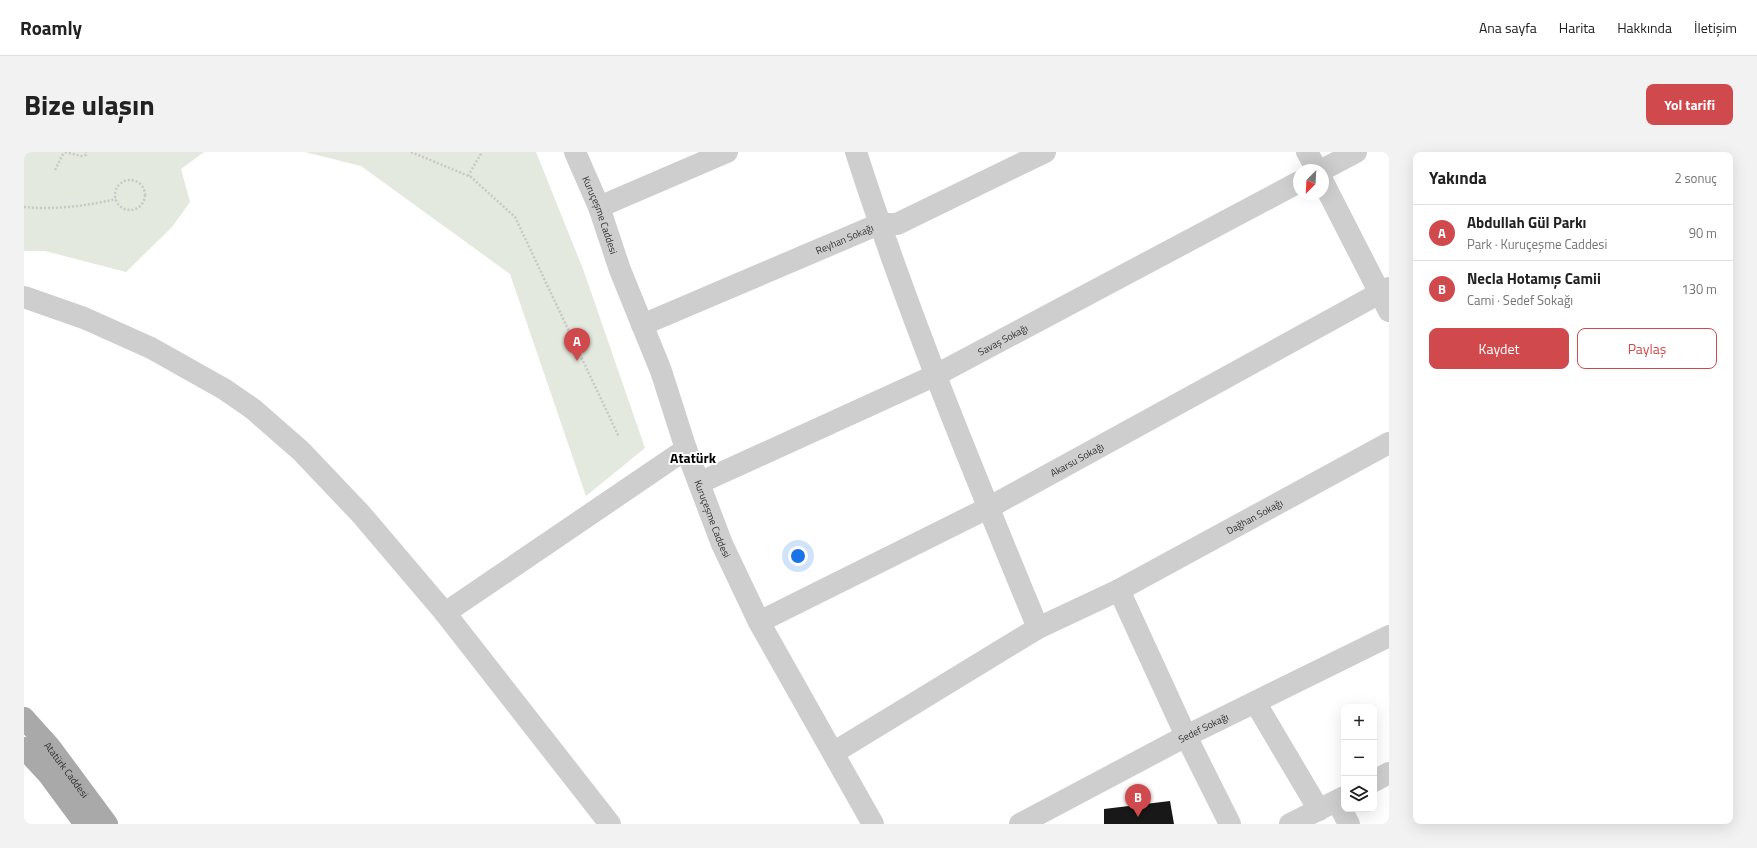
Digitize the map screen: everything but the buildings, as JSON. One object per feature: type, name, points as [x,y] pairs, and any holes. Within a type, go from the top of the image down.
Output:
[{"type":"main road","name":"Atatürk Caddesi","points":[[24,718],[50,747],[107,824]]},
{"type":"main road","points":[[24,748],[48,774],[85,824]]},
{"type":"street","name":"Kuruçeşme Caddesi","points":[[574,152],[599,207],[620,270],[661,371],[686,449],[722,544],[759,622],[873,824]]},
{"type":"street","points":[[599,207],[726,152]]},
{"type":"street","points":[[856,152],[879,224],[936,375],[988,508],[1038,628]]},
{"type":"street","name":"Reyhan Sokağı","points":[[642,325],[879,224],[897,224],[1045,152]]},
{"type":"street","points":[[1307,152],[1314,164]]},
{"type":"street","points":[[1329,166],[1356,152]]},
{"type":"street","name":"Savaş Sokağı","points":[[700,483],[936,375],[1293,185]]},
{"type":"street","points":[[1329,193],[1386,297]]},
{"type":"street","points":[[24,297],[84,318],[151,348],[224,389],[253,409],[301,451],[360,512],[445,613],[610,824]]},
{"type":"street","name":"Akarsu Sokağı","points":[[759,622],[988,508],[1386,297]]},
{"type":"street","name":"Dağhan Sokağı","points":[[833,753],[1038,628],[1119,590],[1389,444]]},
{"type":"street","points":[[445,613],[686,449]]},
{"type":"street","points":[[1119,590],[1186,736],[1230,824]]},
{"type":"street","name":"Sedef Sokağı","points":[[1020,824],[1186,736],[1389,636]]},
{"type":"street","points":[[1255,702],[1349,824]]},
{"type":"street","points":[[1377,779],[1389,773]]},
{"type":"street","points":[[1290,824],[1334,803]]},
{"type":"path","points":[[55,170],[65,152],[81,156],[86,155],[86,152]]},
{"type":"path","points":[[411,152],[471,177],[515,217],[619,437]]},
{"type":"path","points":[[468,176],[482,152]]},
{"type":"path","points":[[126,181],[135,181],[143,188],[145,192],[145,197],[141,206],[132,210],[122,209],[116,199],[116,191],[118,187],[126,181]]},
{"type":"path","points":[[24,207],[42,209],[104,202],[116,199]]},
{"type":"shaded area","points":[[24,152],[204,152],[181,169],[190,202],[172,227],[126,272],[45,251],[24,251]]},
{"type":"shaded area","points":[[305,152],[536,152],[583,269],[645,448],[586,496],[510,274],[361,166]]},
{"type":"place","name":"Abdullah Gül Parkı","points":[[577,361]]},
{"type":"place","name":"Necla Hotamış Camii","points":[[1138,817]]},
{"type":"district","name":"Atatürk","points":[[693,457]]}]
